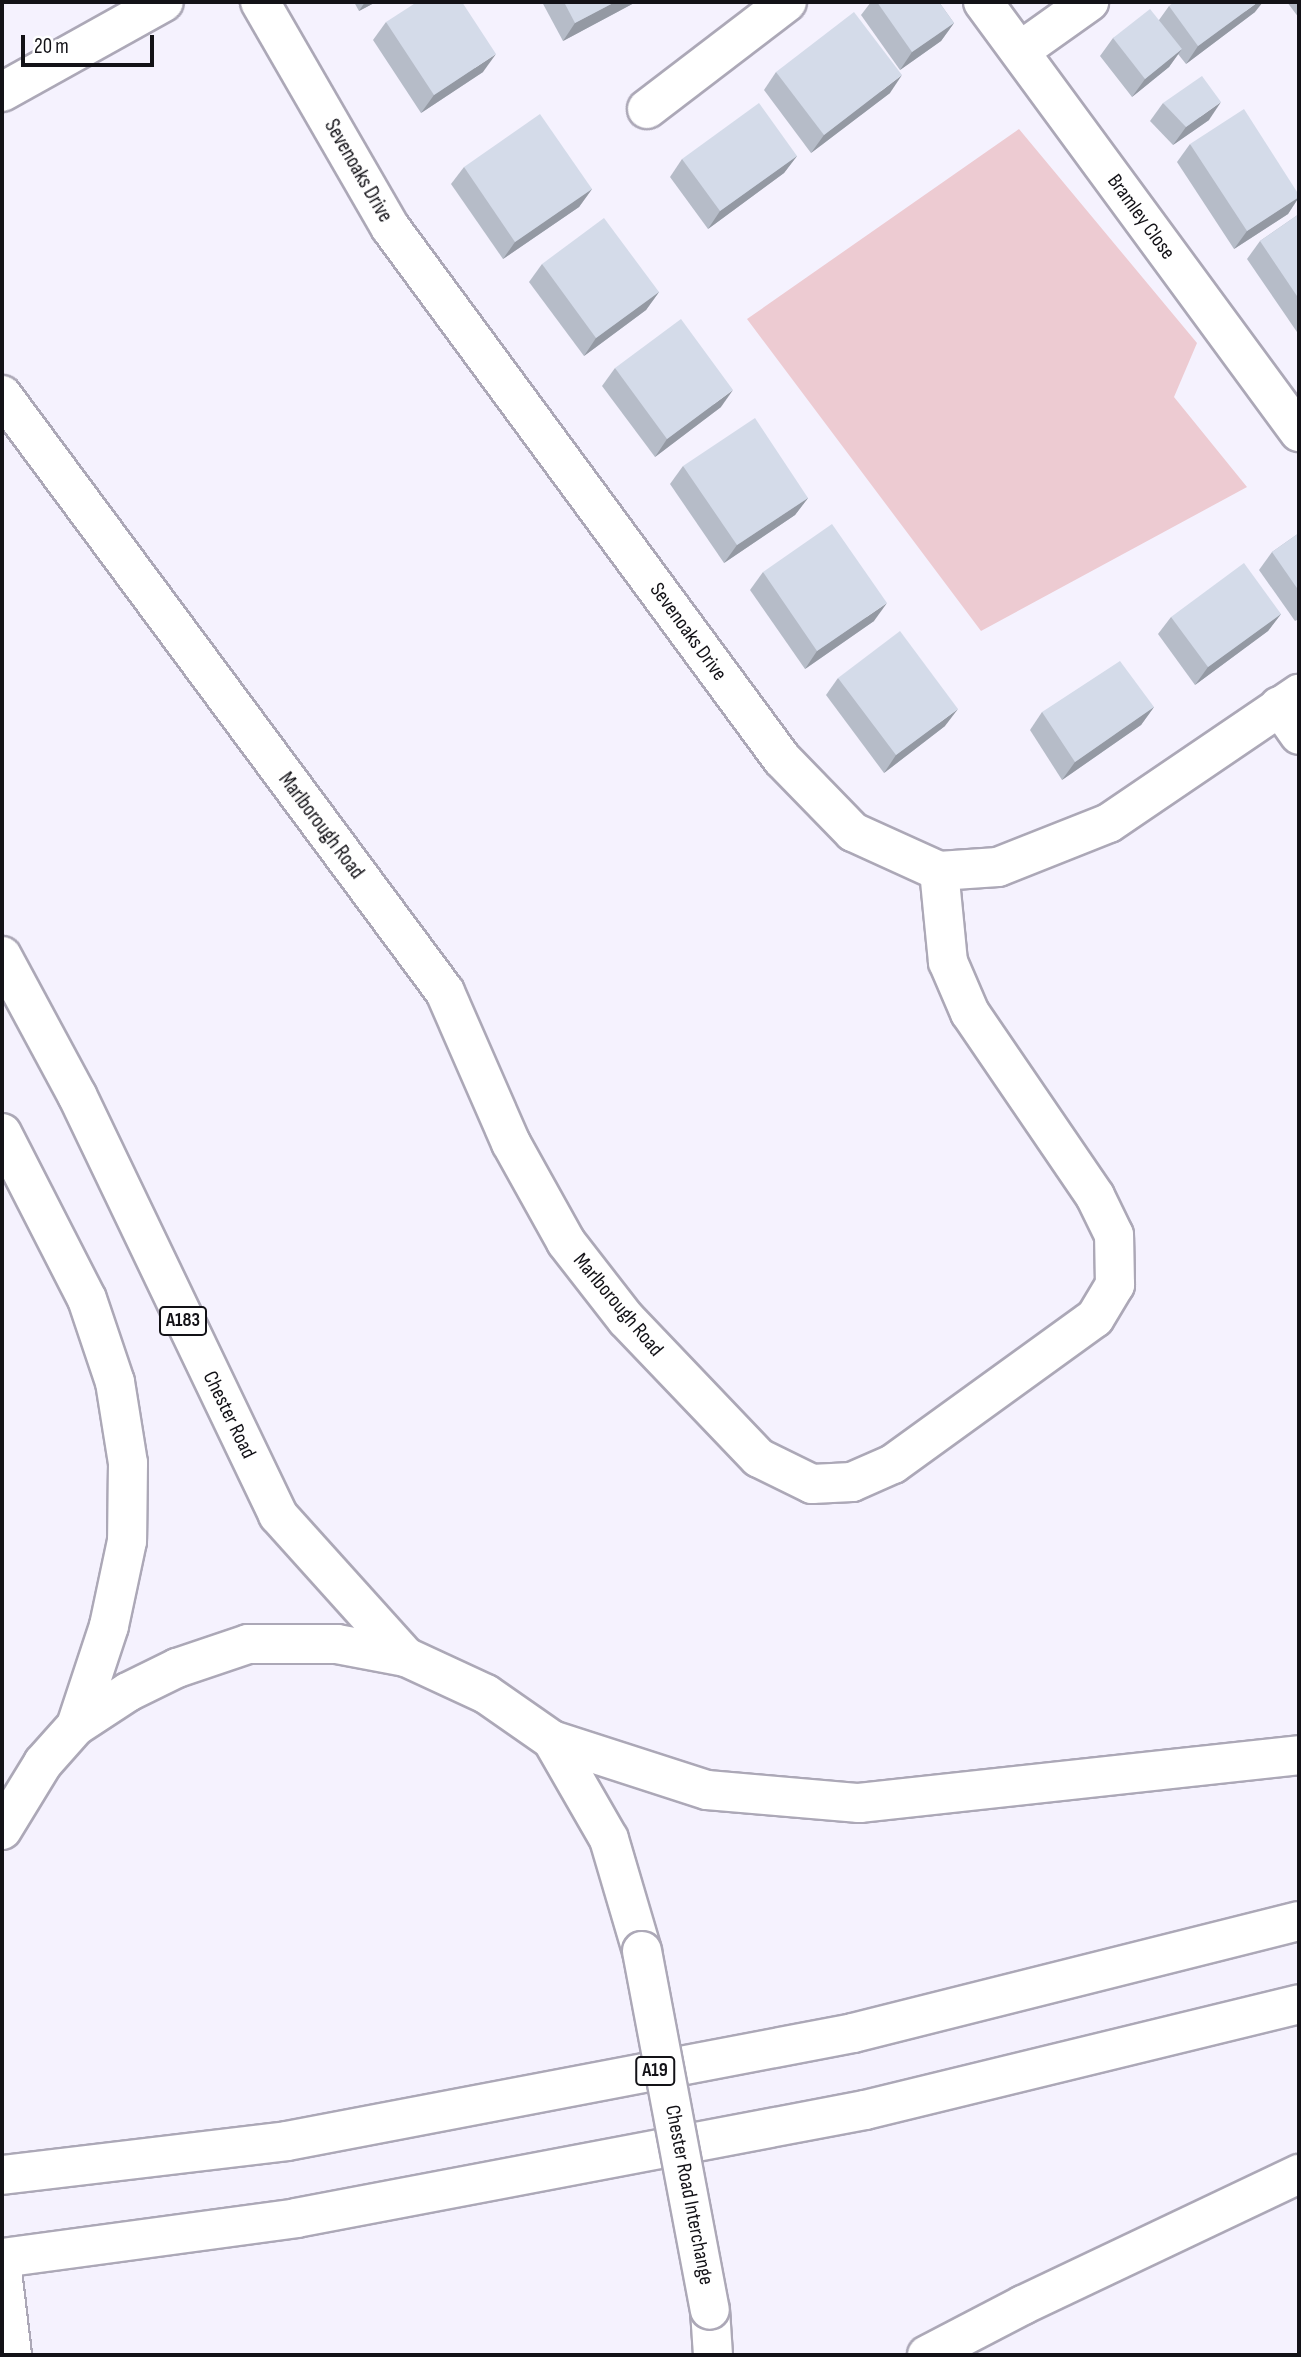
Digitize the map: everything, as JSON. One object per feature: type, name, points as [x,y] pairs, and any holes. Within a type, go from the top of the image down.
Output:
[{"type":"main road","points":[[2,92],[164,2]]},
{"type":"main road","name":"Sevenoaks Drive","points":[[260,2],[390,227],[782,759],[853,832],[939,871],[998,867],[1109,823],[1292,712]]},
{"type":"main road","points":[[647,109],[787,2]]},
{"type":"main road","name":"Bramley Close","points":[[984,2],[1299,432]]},
{"type":"main road","points":[[1020,51],[1089,2]]},
{"type":"main road","name":"Marlborough Road","points":[[2,395],[445,992],[511,1143],[566,1242],[626,1319],[760,1458],[812,1484],[852,1482],[893,1464],[1095,1318],[1115,1285],[1114,1235],[1095,1196],[970,1013],[948,962],[939,871]]},
{"type":"main road","name":"Chester Road","points":[[2,956],[77,1095],[278,1515],[406,1657]]},
{"type":"main road","points":[[2,1133],[88,1299],[115,1382],[128,1463],[127,1541],[109,1626],[76,1726]]},
{"type":"main road","name":"Chester Road Interchange","points":[[2,1830],[43,1763],[76,1726],[128,1692],[177,1668],[248,1644],[338,1644],[406,1657],[486,1694],[552,1740],[609,1839],[642,1951],[710,2310],[713,2355]]},
{"type":"main road","points":[[552,1740],[707,1790],[859,1803],[1299,1755]]},
{"type":"main road","name":"A19","points":[[2,2175],[287,2141],[853,2033],[1299,1920]]},
{"type":"main road","points":[[2,2258],[296,2218],[865,2110],[1299,2004]]},
{"type":"main road","points":[[928,2355],[1023,2305],[1299,2174]]},
{"type":"main road","points":[[2,2271],[12,2355]]},
{"type":"shaded area","points":[[1019,129],[1197,343],[1174,397],[1247,487],[981,631],[747,319]]},
{"type":"building","points":[[417,2],[462,2],[496,54],[434,95],[386,22]]},
{"type":"building","points":[[564,2],[615,2],[575,23]]},
{"type":"building","points":[[877,2],[939,2],[954,23],[912,52]]},
{"type":"building","points":[[1174,2],[1258,2],[1198,46],[1169,6]]},
{"type":"building","points":[[1150,9],[1182,49],[1145,79],[1113,38]]},
{"type":"building","points":[[854,12],[902,75],[824,135],[776,72]]},
{"type":"building","points":[[1202,76],[1221,102],[1186,127],[1163,103]]},
{"type":"building","points":[[759,103],[797,156],[720,211],[682,159]]},
{"type":"building","points":[[1244,109],[1299,195],[1247,231],[1190,144]]},
{"type":"building","points":[[540,114],[592,189],[515,242],[464,167]]},
{"type":"building","points":[[1299,214],[1299,299],[1260,241]]},
{"type":"building","points":[[604,218],[659,292],[596,338],[542,264]]},
{"type":"building","points":[[681,319],[733,390],[667,439],[615,368]]},
{"type":"building","points":[[755,418],[808,498],[737,545],[683,466]]},
{"type":"building","points":[[832,524],[887,603],[817,651],[763,572]]},
{"type":"building","points":[[1299,533],[1299,591],[1272,552]]},
{"type":"building","points":[[1244,563],[1281,614],[1208,667],[1171,617]]},
{"type":"building","points":[[900,631],[958,709],[896,755],[838,678]]},
{"type":"building","points":[[1120,661],[1154,707],[1075,762],[1042,712]]}]
